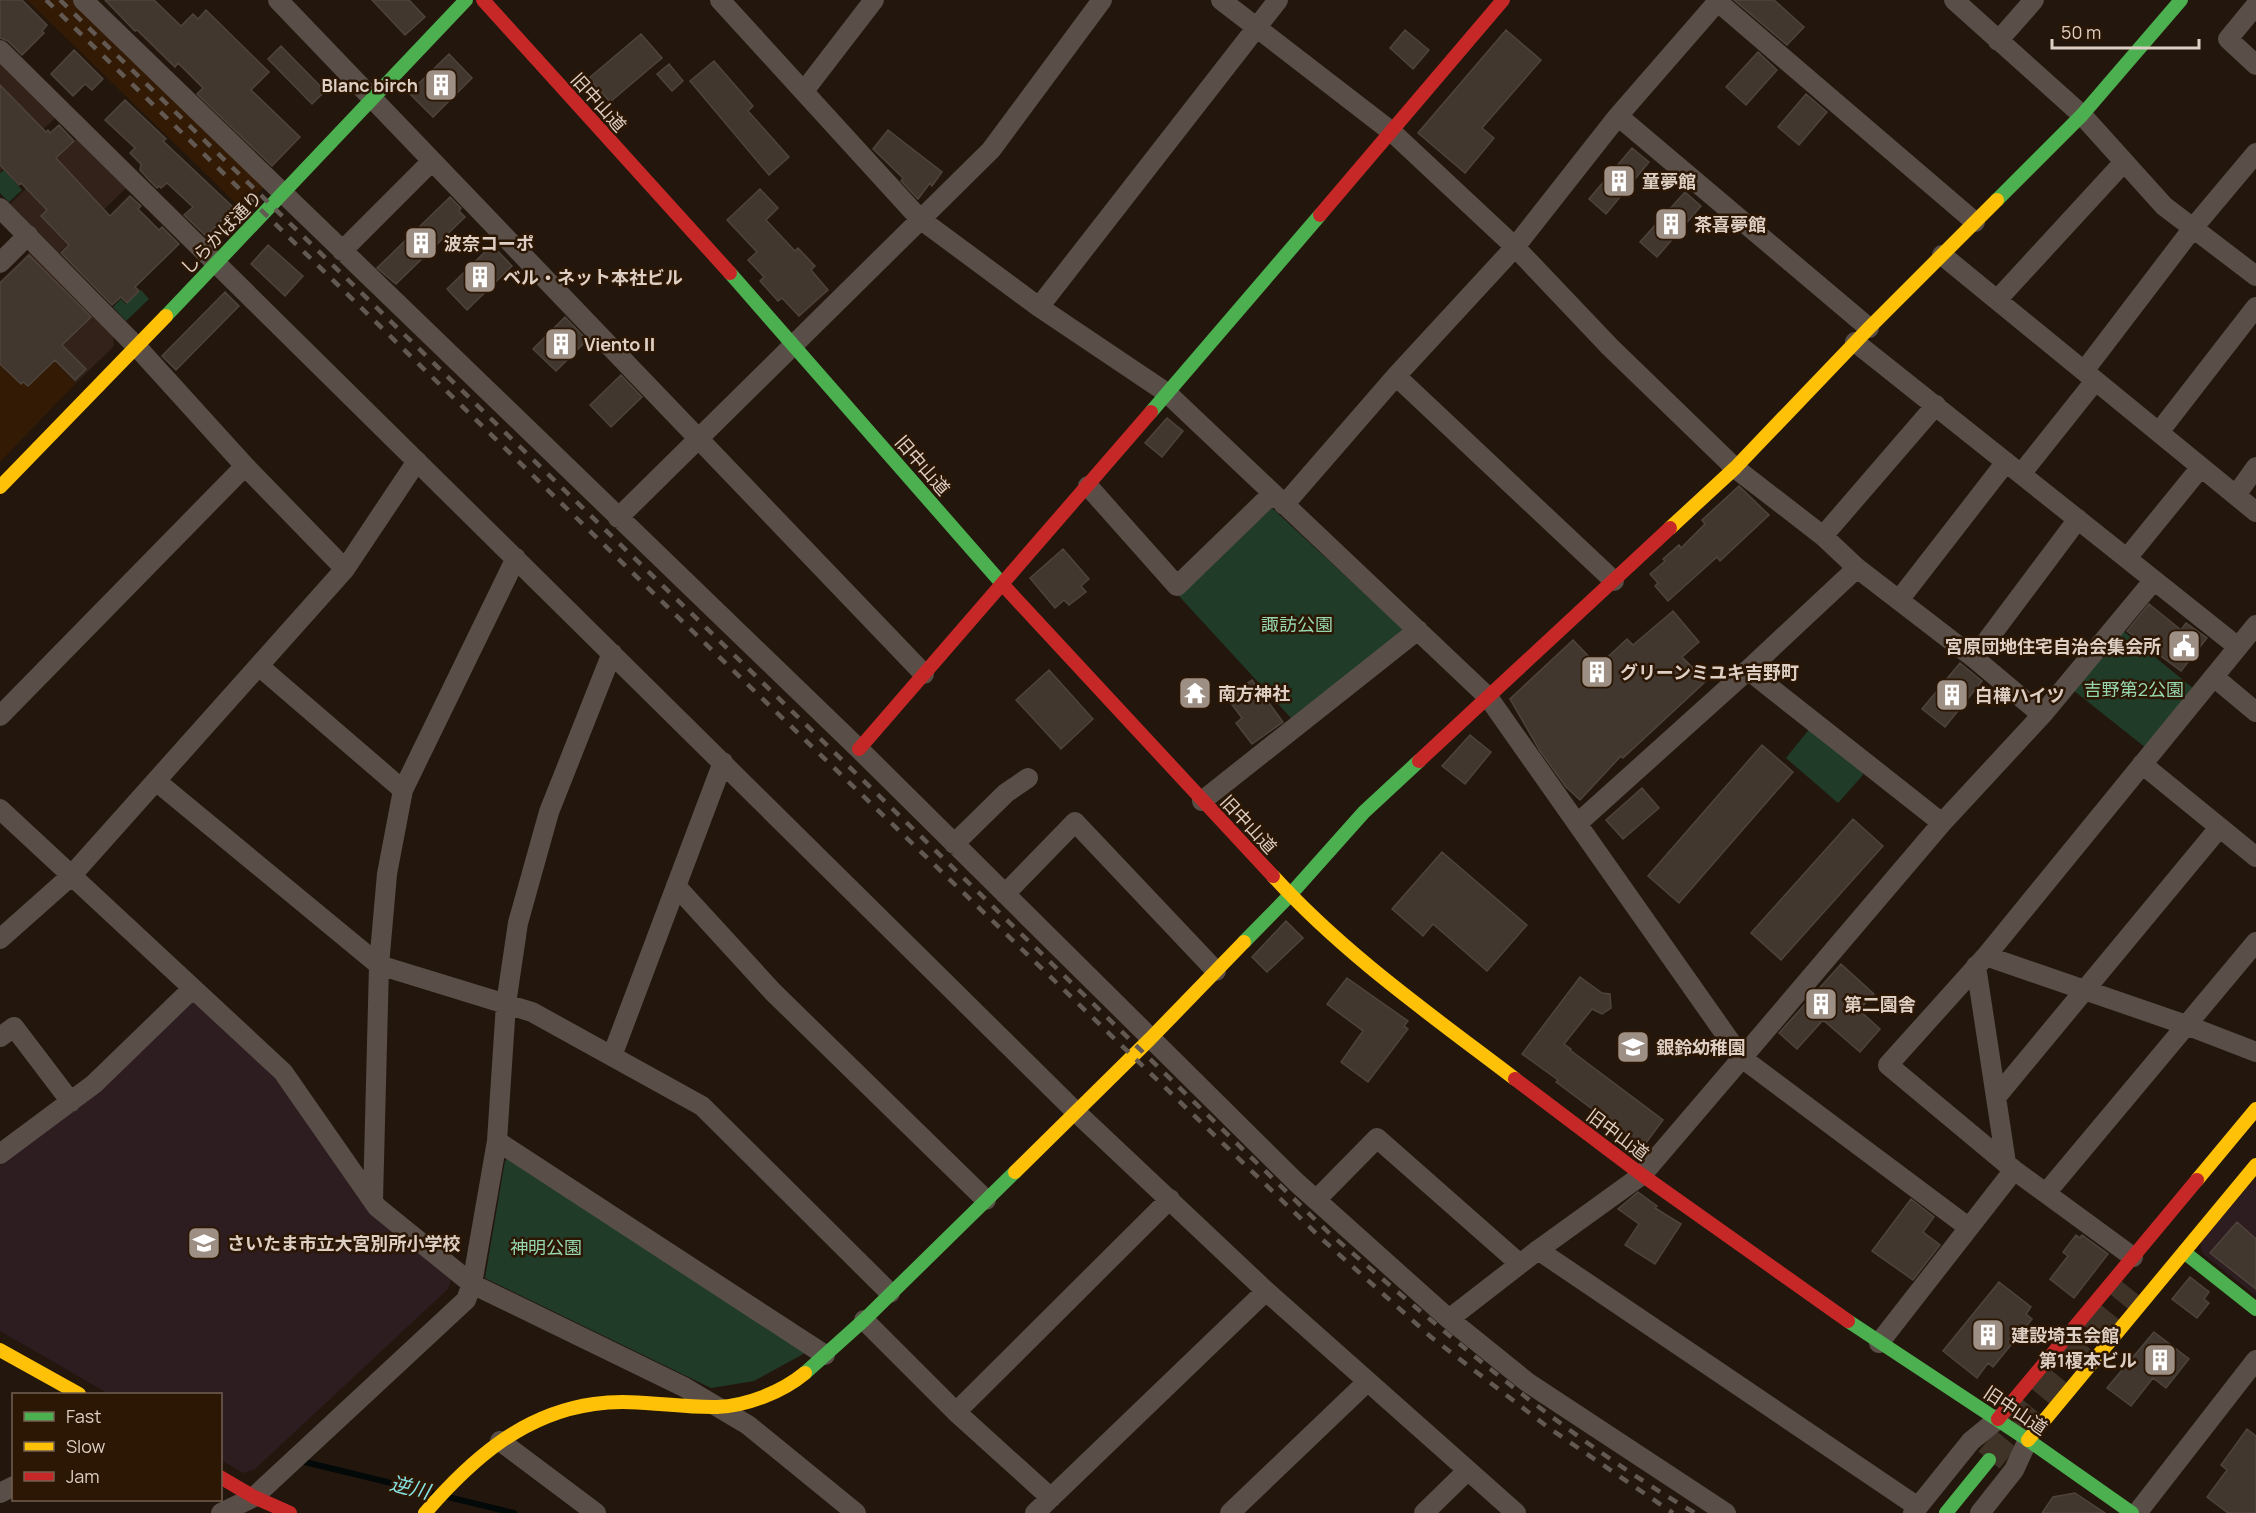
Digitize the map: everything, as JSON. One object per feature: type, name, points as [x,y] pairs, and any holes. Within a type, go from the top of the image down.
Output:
[{"type":"street","points":[[83,0],[859,748],[1150,1040],[1316,1200],[1449,1319],[1527,1382],[1726,1513]]},
{"type":"street","points":[[278,0],[924,675]]},
{"type":"street","name":"しらかば通り","points":[[0,487],[137,347],[466,0]]},
{"type":"street","name":"旧中山道","points":[[483,0],[794,344],[1003,585],[1290,895],[1355,954],[1412,1001],[1642,1175],[1879,1343],[1998,1419],[2132,1513]]},
{"type":"street","points":[[720,0],[920,219],[1039,307],[1167,393],[1488,697],[1742,1058],[1968,1227]]},
{"type":"street","points":[[804,91],[874,0]]},
{"type":"street","points":[[618,518],[991,150],[1102,0]]},
{"type":"street","points":[[1221,0],[1392,132],[1515,247],[1610,346],[1735,468],[1823,536],[1857,568],[1974,658],[2042,715]]},
{"type":"street","points":[[1039,307],[1278,0]]},
{"type":"street","points":[[859,748],[1003,585],[1503,0]]},
{"type":"street","points":[[1954,0],[2082,115],[2164,206],[2256,276]]},
{"type":"street","points":[[1998,41],[2034,0]]},
{"type":"street","points":[[428,1509],[477,1458],[500,1441],[526,1425],[560,1412],[594,1404],[650,1402],[716,1407],[737,1405],[783,1388],[803,1375],[864,1320],[1150,1040],[1290,895],[1364,812],[1735,468],[1862,335],[2082,115],[2181,0]]},
{"type":"street","points":[[1088,486],[1177,586],[1278,499],[1396,376],[1515,247],[1618,116],[1719,1],[1975,222]]},
{"type":"street","points":[[2256,5],[2228,39],[2256,65]]},
{"type":"street","points":[[0,50],[1076,1112],[1266,1292],[1516,1513]]},
{"type":"street","points":[[1618,116],[1862,335],[1936,405],[2238,647]]},
{"type":"street","points":[[1899,600],[2014,468],[2090,376],[2193,228],[2256,153]]},
{"type":"street","points":[[342,251],[431,162]]},
{"type":"street","points":[[1997,300],[2124,162]]},
{"type":"street","points":[[0,208],[137,347],[245,466],[345,569]]},
{"type":"street","points":[[0,263],[28,236]]},
{"type":"street","points":[[1942,255],[2256,512]]},
{"type":"street","points":[[2159,432],[2256,306]]},
{"type":"street","points":[[1396,376],[1614,581]]},
{"type":"street","points":[[1823,536],[1936,405]]},
{"type":"street","points":[[0,939],[71,876],[345,569],[417,461]]},
{"type":"street","points":[[0,716],[245,466]]},
{"type":"street","points":[[2127,558],[2201,467]]},
{"type":"street","points":[[2236,495],[2256,467]]},
{"type":"street","points":[[1974,658],[2078,519]]},
{"type":"street","points":[[373,1200],[379,965],[387,874],[403,790],[516,558]]},
{"type":"street","points":[[1578,823],[1857,568]]},
{"type":"street","points":[[1449,1319],[1538,1250],[1642,1175],[1942,823],[2042,715],[2154,580]]},
{"type":"street","points":[[2133,1257],[2010,1166],[1888,1065],[1981,961],[2256,625]]},
{"type":"street","points":[[1202,801],[1418,630]]},
{"type":"street","points":[[221,1513],[254,1497],[466,1299],[472,1284],[497,1142],[506,1004],[518,922],[549,812],[612,653]]},
{"type":"street","points":[[259,666],[403,790]]},
{"type":"street","points":[[1748,670],[1942,823]]},
{"type":"street","points":[[2214,677],[2256,712]]},
{"type":"street","points":[[612,1056],[723,762]]},
{"type":"street","points":[[2142,764],[2256,857]]},
{"type":"street","points":[[954,844],[1006,793],[1028,778]]},
{"type":"street","points":[[156,781],[379,965],[532,1012],[702,1106],[890,1293]]},
{"type":"street","points":[[0,809],[283,1072],[377,1207],[472,1284],[684,1387],[748,1425],[856,1513]]},
{"type":"street","points":[[1005,894],[1075,822],[1216,971]]},
{"type":"street","points":[[1997,1096],[2219,828]]},
{"type":"street","points":[[676,886],[773,992],[986,1200]]},
{"type":"street","points":[[2046,1193],[2256,942]]},
{"type":"street","points":[[1981,961],[2085,990],[2187,1025],[2256,1052]]},
{"type":"street","points":[[1879,1343],[1968,1227],[2010,1166],[1997,1096],[1981,961]]},
{"type":"street","points":[[0,1154],[94,1084],[192,988]]},
{"type":"street","points":[[0,1037],[14,1027],[70,1102]]},
{"type":"street","points":[[1538,1250],[1916,1510],[1971,1441],[1998,1419],[2256,1109]]},
{"type":"street","points":[[1316,1200],[1377,1138],[1520,1264]]},
{"type":"street","points":[[497,1142],[825,1355]]},
{"type":"street","points":[[1980,1513],[2014,1470],[2028,1440],[2090,1350],[2184,1252],[2256,1165]]},
{"type":"street","points":[[956,1412],[1170,1199]]},
{"type":"street","points":[[2184,1252],[2256,1309]]},
{"type":"street","points":[[1035,1513],[1266,1292]]},
{"type":"street","points":[[864,1320],[956,1412],[1051,1498]]},
{"type":"street","points":[[2072,1331],[2090,1350]]},
{"type":"street","points":[[0,1350],[75,1393]]},
{"type":"street","points":[[2137,1513],[2256,1360]]},
{"type":"street","points":[[1230,1513],[1367,1382]]},
{"type":"street","points":[[500,1441],[596,1513]]},
{"type":"street","points":[[1946,1513],[1989,1460]]},
{"type":"street","points":[[1424,1513],[1467,1471]]},
{"type":"street","points":[[222,1478],[254,1497],[290,1513]]},
{"type":"shaded area","points":[[27,0],[74,0],[265,186],[242,209]]},
{"type":"shaded area","points":[[0,63],[56,117],[0,172]]},
{"type":"shaded area","points":[[77,139],[126,188],[58,254],[10,204]]},
{"type":"shaded area","points":[[30,252],[113,334],[114,346],[76,383],[0,305],[0,281]]},
{"type":"shaded area","points":[[0,305],[76,383],[0,462]]},
{"type":"shaded area","name":"さいたま市立大宮別所小学校","points":[[196,1002],[277,1080],[364,1206],[451,1280],[448,1289],[254,1470],[243,1473],[222,1461],[222,1393],[107,1393],[0,1331],[0,1162],[186,1004]]},
{"type":"shaded area","points":[[2256,1177],[2256,1296],[2203,1254],[2200,1242]]},
{"type":"green space","points":[[4,170],[22,190],[9,202],[0,193],[0,173]]},
{"type":"green space","points":[[141,290],[149,299],[126,321],[113,307],[121,299],[126,304]]},
{"type":"green space","name":"諏訪公園","points":[[1272,508],[1404,630],[1291,718],[1178,595]]},
{"type":"green space","name":"吉野第2公園","points":[[2122,630],[2194,689],[2146,748],[2073,690]]},
{"type":"green space","points":[[1811,727],[1860,766],[1863,775],[1838,803],[1786,758]]},
{"type":"green space","name":"神明公園","points":[[511,1158],[805,1353],[754,1381],[711,1388],[485,1278],[505,1161]]},
{"type":"building","points":[[0,0],[22,0],[47,25],[42,31],[44,33],[22,55],[8,41],[0,38]]},
{"type":"building","points":[[105,0],[154,0],[181,26],[193,14],[198,19],[206,10],[269,72],[251,90],[300,137],[272,166],[197,94],[203,88],[178,63],[175,67]]},
{"type":"building","points":[[372,0],[409,0],[425,17],[405,35]]},
{"type":"building","points":[[1734,0],[1774,0],[1804,27],[1787,45]]},
{"type":"building","points":[[1405,30],[1429,50],[1413,69],[1390,48]]},
{"type":"building","points":[[1506,30],[1541,60],[1482,128],[1494,138],[1465,173],[1418,133]]},
{"type":"building","points":[[641,34],[662,58],[610,102],[589,78]]},
{"type":"building","points":[[281,46],[325,91],[312,104],[268,59]]},
{"type":"building","points":[[74,50],[103,79],[92,90],[85,84],[73,96],[51,74]]},
{"type":"building","points":[[1758,52],[1777,70],[1746,105],[1726,87]]},
{"type":"building","name":"Blanc birch","points":[[449,54],[472,78],[433,117],[409,93]]},
{"type":"building","points":[[714,61],[753,106],[748,111],[789,157],[769,175],[690,81]]},
{"type":"building","points":[[669,64],[683,81],[672,91],[657,74]]},
{"type":"building","points":[[0,85],[46,132],[48,130],[50,133],[59,125],[74,141],[56,158],[110,216],[130,196],[141,206],[138,209],[159,230],[162,227],[179,244],[135,287],[139,291],[127,303],[121,297],[112,305],[61,253],[69,245],[41,216],[47,210],[0,165]]},
{"type":"building","points":[[1806,94],[1827,112],[1799,145],[1778,127]]},
{"type":"building","points":[[125,100],[166,139],[163,141],[234,208],[206,236],[184,215],[193,207],[167,183],[157,188],[140,170],[141,164],[130,153],[135,148],[105,120]]},
{"type":"building","points":[[888,130],[942,172],[932,186],[930,183],[918,199],[901,181],[903,178],[873,149]]},
{"type":"building","name":"童夢館","points":[[1632,148],[1649,162],[1606,214],[1589,199]]},
{"type":"building","points":[[760,189],[778,208],[766,220],[795,251],[798,248],[815,266],[811,270],[828,290],[799,316],[782,298],[778,301],[760,281],[764,277],[748,260],[757,252],[727,220]]},
{"type":"building","name":"茶喜夢館","points":[[1685,192],[1701,206],[1657,257],[1640,242]]},
{"type":"building","name":"波奈コーポ","points":[[450,197],[461,208],[459,211],[465,217],[396,284],[377,268]]},
{"type":"building","points":[[268,245],[303,276],[285,296],[251,264]]},
{"type":"building","name":"ベル・ネット本社ビル","points":[[492,245],[512,266],[467,310],[447,289]]},
{"type":"building","points":[[29,255],[91,317],[62,345],[86,369],[75,380],[55,360],[28,386],[23,382],[21,384],[0,364],[0,283]]},
{"type":"building","points":[[225,292],[239,306],[176,370],[162,356]]},
{"type":"building","name":"VientoⅡ","points":[[565,317],[587,340],[556,371],[533,349]]},
{"type":"building","points":[[621,375],[642,397],[611,427],[590,405]]},
{"type":"building","points":[[1167,418],[1183,431],[1162,457],[1145,443]]},
{"type":"building","points":[[1739,486],[1769,515],[1720,561],[1717,557],[1668,601],[1655,586],[1658,583],[1650,574],[1679,545],[1681,548],[1705,524],[1702,520]]},
{"type":"building","points":[[1063,549],[1089,579],[1081,586],[1086,592],[1069,605],[1064,600],[1055,608],[1030,578]]},
{"type":"building","points":[[2149,604],[2181,630],[2186,623],[2207,638],[2181,671],[2127,631]]},
{"type":"building","points":[[1673,611],[1699,642],[1682,657],[1706,681],[1623,758],[1621,756],[1580,800],[1566,787],[1540,751],[1510,699],[1573,640],[1598,666],[1627,639],[1633,645]]},
{"type":"building","name":"白樺ハイツ","points":[[1960,663],[1982,681],[1945,727],[1922,709]]},
{"type":"building","points":[[1049,670],[1093,719],[1061,749],[1016,700]]},
{"type":"building","points":[[1252,680],[1283,722],[1252,744],[1236,723],[1242,718],[1227,698]]},
{"type":"building","points":[[1470,735],[1491,752],[1465,784],[1442,766]]},
{"type":"building","points":[[1762,745],[1793,772],[1679,903],[1648,876]]},
{"type":"building","points":[[1642,788],[1659,808],[1623,839],[1606,820]]},
{"type":"building","points":[[1853,819],[1883,846],[1781,960],[1751,933]]},
{"type":"building","points":[[1442,852],[1527,925],[1487,971],[1433,924],[1423,936],[1392,909]]},
{"type":"building","points":[[1286,921],[1303,938],[1267,972],[1252,957]]},
{"type":"building","name":"第二園舎","points":[[1841,964],[1874,994],[1859,1010],[1880,1029],[1860,1052],[1823,1020],[1797,1049],[1779,1033]]},
{"type":"building","points":[[1580,977],[1602,993],[1610,994],[1611,1008],[1602,1014],[1592,1009],[1564,1044],[1663,1120],[1643,1147],[1522,1054]]},
{"type":"building","points":[[1347,978],[1408,1021],[1404,1026],[1408,1029],[1368,1082],[1341,1062],[1363,1031],[1327,1004]]},
{"type":"building","points":[[1638,1192],[1657,1206],[1655,1208],[1681,1224],[1655,1264],[1625,1245],[1639,1224],[1618,1209]]},
{"type":"building","points":[[1911,1199],[1934,1217],[1923,1232],[1940,1245],[1913,1280],[1872,1251]]},
{"type":"building","points":[[2237,1222],[2256,1239],[2256,1289],[2210,1253]]},
{"type":"building","points":[[2076,1235],[2080,1238],[2082,1235],[2108,1254],[2074,1298],[2050,1279],[2068,1256],[2063,1252]]},
{"type":"building","points":[[2190,1277],[2209,1292],[2204,1299],[2209,1303],[2197,1318],[2172,1299]]},
{"type":"building","name":"建設埼玉会館","points":[[1999,1282],[2031,1307],[2026,1314],[2032,1319],[1993,1367],[1988,1363],[1977,1378],[1943,1351]]},
{"type":"building","name":"第1榎本ビル","points":[[2154,1332],[2189,1359],[2166,1388],[2153,1378],[2131,1406],[2107,1388]]},
{"type":"building","points":[[2247,1429],[2256,1436],[2256,1513],[2228,1513],[2207,1497],[2227,1470],[2221,1465]]},
{"type":"building","points":[[2075,1493],[2105,1513],[2042,1513],[2053,1497]]},
{"type":"waterway","name":"逆川","points":[[305,1462],[432,1493]]},
{"type":"waterway","name":"逆川","points":[[448,1497],[514,1513]]},
{"type":"tunnel","points":[[1989,1460],[2130,1288]]},
{"type":"railway","points":[[46,0],[683,622],[1323,1240],[1431,1337],[1549,1428],[1673,1513]]},
{"type":"railway","points":[[60,0],[1328,1232],[1505,1381],[1598,1450],[1695,1513]]},
{"type":"traffic: fast","points":[[166,316],[466,0]]},
{"type":"traffic: fast","points":[[1997,200],[2082,115],[2181,0]]},
{"type":"traffic: fast","points":[[1151,412],[1320,215]]},
{"type":"traffic: fast","points":[[730,273],[1004,586]]},
{"type":"traffic: fast","points":[[1244,942],[1290,895],[1364,812],[1419,761]]},
{"type":"traffic: fast","points":[[805,1373],[864,1320],[1015,1172]]},
{"type":"traffic: fast","points":[[2184,1252],[2256,1309]]},
{"type":"traffic: fast","points":[[1848,1321],[2028,1440],[2132,1513]]},
{"type":"traffic: fast","points":[[1946,1513],[1989,1460]]},
{"type":"traffic: slow","points":[[1670,528],[1735,468],[1869,328],[1997,200]]},
{"type":"traffic: slow","points":[[0,487],[166,316]]},
{"type":"traffic: slow","points":[[1273,876],[1329,932],[1359,958],[1515,1079]]},
{"type":"traffic: slow","points":[[1015,1172],[1150,1039],[1244,942]]},
{"type":"traffic: slow","points":[[2197,1180],[2256,1109]]},
{"type":"traffic: slow","points":[[2028,1440],[2256,1165]]},
{"type":"traffic: slow","points":[[0,1350],[77,1393]]},
{"type":"traffic: slow","points":[[425,1513],[461,1475],[500,1442],[521,1429],[568,1409],[609,1402],[702,1407],[728,1406],[764,1397],[805,1373]]},
{"type":"traffic: jam","points":[[483,0],[730,273]]},
{"type":"traffic: jam","points":[[1320,215],[1503,0]]},
{"type":"traffic: jam","points":[[859,749],[1151,412]]},
{"type":"traffic: jam","points":[[1419,761],[1670,528]]},
{"type":"traffic: jam","points":[[1004,586],[1273,876]]},
{"type":"traffic: jam","points":[[1515,1079],[1642,1175],[1848,1321]]},
{"type":"traffic: jam","points":[[1998,1419],[2197,1180]]},
{"type":"traffic: jam","points":[[222,1478],[254,1497],[290,1513]]},
{"type":"place","name":"Blanc birch","points":[[441,85]]},
{"type":"place","name":"童夢館","points":[[1619,181]]},
{"type":"place","name":"茶喜夢館","points":[[1671,224]]},
{"type":"place","name":"波奈コーポ","points":[[421,243]]},
{"type":"place","name":"ベル・ネット本社ビル","points":[[480,277]]},
{"type":"place","name":"VientoⅡ","points":[[561,344]]},
{"type":"place","name":"宮原団地住宅自治会集会所","points":[[2184,646]]},
{"type":"place","name":"グリーンミユキ吉野町","points":[[1597,672]]},
{"type":"place","name":"南方神社","points":[[1195,693]]},
{"type":"place","name":"白樺ハイツ","points":[[1952,695]]},
{"type":"place","name":"第二園舎","points":[[1821,1004]]},
{"type":"place","name":"銀鈴幼稚園","points":[[1633,1047]]},
{"type":"place","name":"さいたま市立大宮別所小学校","points":[[204,1243]]},
{"type":"place","name":"建設埼玉会館","points":[[1988,1335]]},
{"type":"place","name":"第1榎本ビル","points":[[2160,1360]]}]
